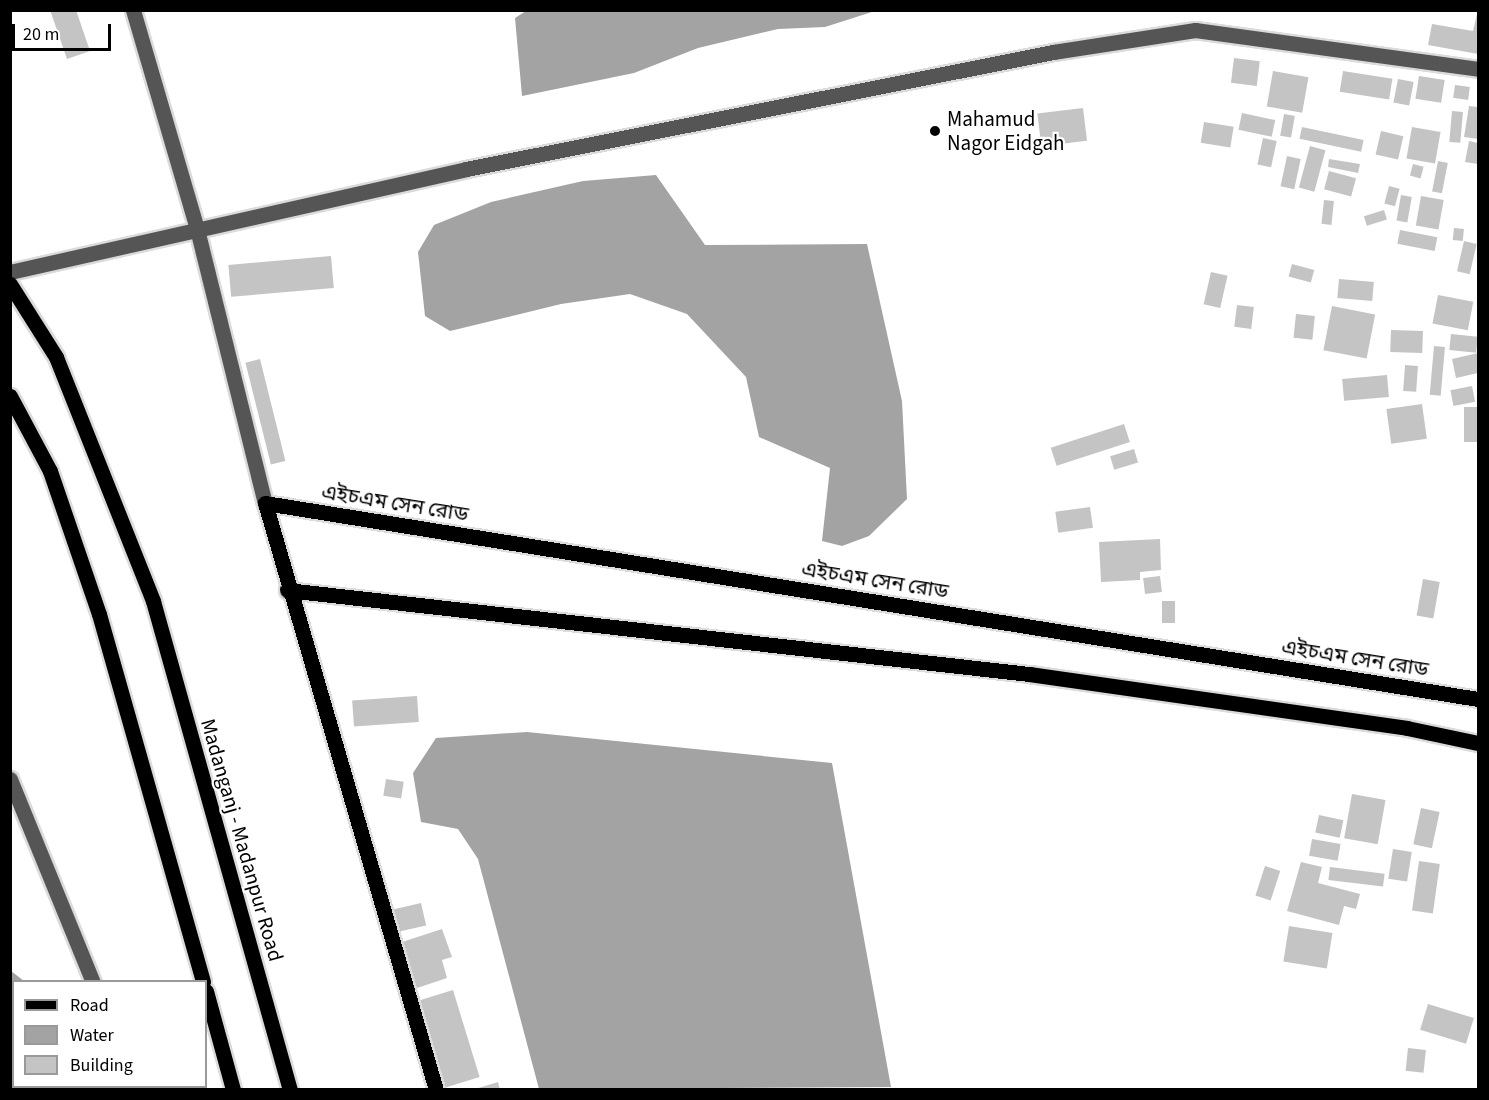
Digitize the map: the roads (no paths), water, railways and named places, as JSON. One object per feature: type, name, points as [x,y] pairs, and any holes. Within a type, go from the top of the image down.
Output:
[{"type":"main road","name":"Madanganj - Madanpur Road","points":[[10,284],[56,357],[153,601],[290,1089]]},
{"type":"main road","points":[[10,396],[50,471],[99,614],[203,980]]},
{"type":"main road","points":[[265,503],[286,590],[436,1089]]},
{"type":"main road","name":"এইচএম সেন রোড","points":[[265,503],[1479,699]]},
{"type":"main road","points":[[286,590],[1029,674],[1407,728],[1479,743]]},
{"type":"main road","points":[[207,995],[233,1089]]},
{"type":"street","points":[[133,10],[197,229],[265,503]]},
{"type":"street","points":[[10,272],[489,164],[1053,52],[1195,30],[1479,69]]},
{"type":"street","points":[[10,779],[93,980]]},
{"type":"water","points":[[526,11],[875,11],[825,27],[778,29],[698,48],[634,73],[522,96],[515,18]]},
{"type":"water","points":[[656,175],[705,245],[867,244],[902,401],[907,499],[869,536],[842,546],[822,541],[830,468],[759,437],[746,377],[687,314],[630,294],[561,304],[450,331],[425,316],[418,252],[434,225],[491,202],[583,181]]},
{"type":"water","points":[[527,732],[832,763],[891,1087],[539,1089],[478,859],[458,829],[421,822],[413,773],[436,738]]},
{"type":"water","points":[[11,971],[23,980],[12,980],[12,1088],[42,1089],[11,1089]]},
{"type":"place","name":"Mahamud Nagor Eidgah","points":[[935,131]]}]
